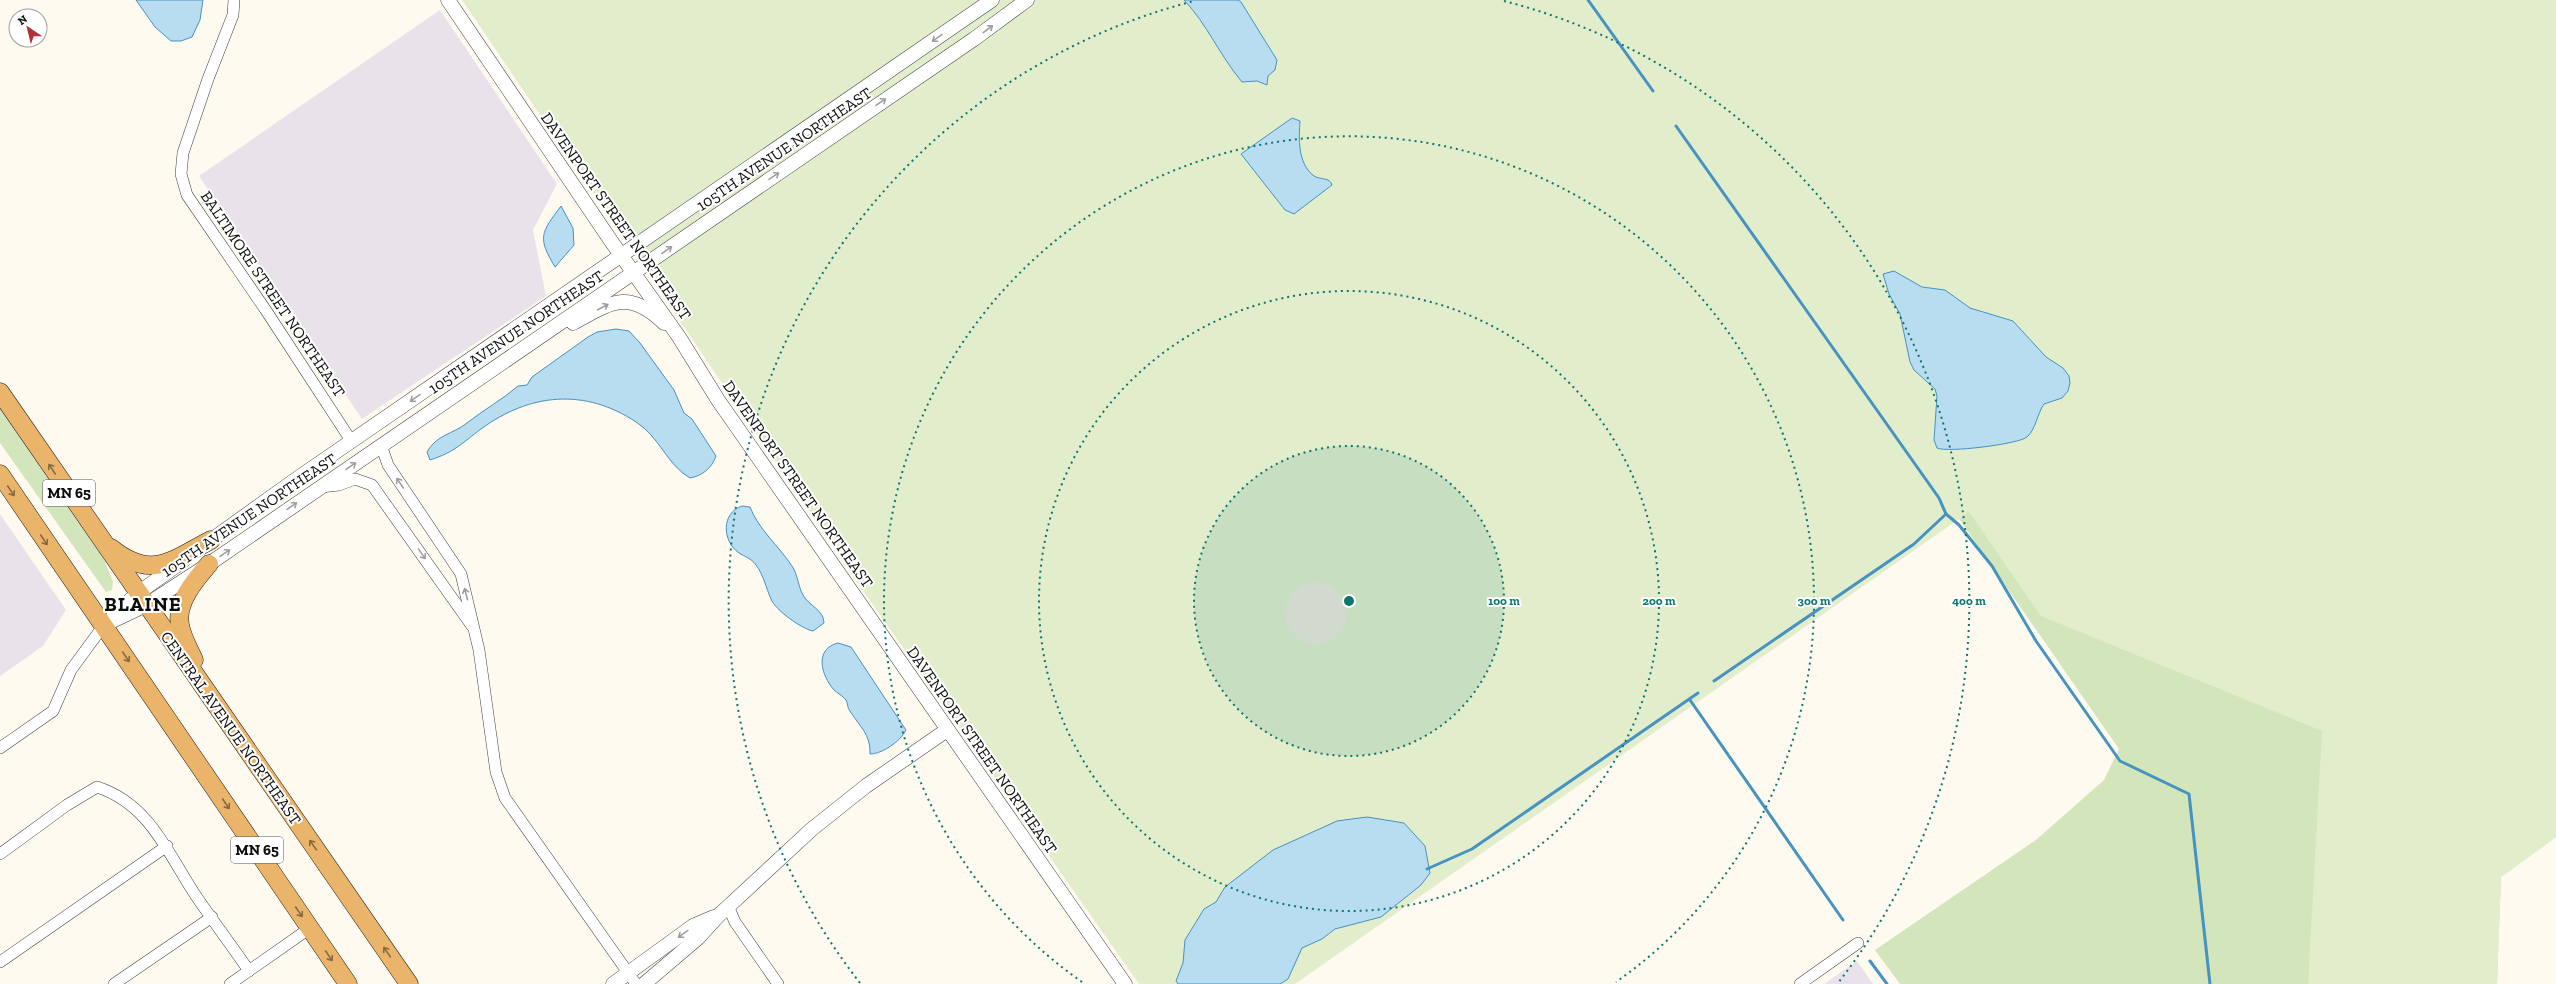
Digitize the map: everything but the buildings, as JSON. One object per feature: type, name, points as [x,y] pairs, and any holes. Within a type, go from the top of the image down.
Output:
[{"type":"highway","name":"CENTRAL AVENUE NORTHEAST","points":[[0,392],[409,984]]},
{"type":"highway","name":"MN 65","points":[[0,474],[348,984]]},
{"type":"highway","points":[[101,540],[126,560],[152,567],[166,563],[211,540]]},
{"type":"highway","points":[[208,564],[188,591],[181,611],[179,624],[209,694]]},
{"type":"street","name":"BALTIMORE STREET NORTHEAST","points":[[234,0],[233,15],[208,79],[183,154],[181,165],[183,184],[194,207],[267,312],[352,442]]},
{"type":"street","name":"DAVENPORT STREET NORTHEAST","points":[[448,0],[621,255],[635,272],[679,337],[718,400],[1124,984]]},
{"type":"street","name":"105TH AVENUE NORTHEAST","points":[[104,625],[142,599],[211,540],[621,255],[992,0]]},
{"type":"street","name":"105TH AVENUE NORTHEAST","points":[[142,599],[208,564],[974,39],[1027,0]]},
{"type":"street","points":[[507,358],[608,304],[623,301],[644,307],[679,337]]},
{"type":"street","points":[[381,445],[388,465],[461,574],[476,632],[496,772],[505,798],[632,978]]},
{"type":"street","points":[[320,487],[339,485],[355,479],[372,485],[476,632]]},
{"type":"street","points":[[0,748],[53,711],[71,670],[104,625]]},
{"type":"street","points":[[644,984],[698,938],[723,911],[837,808],[947,730]]},
{"type":"street","points":[[0,854],[67,805],[97,787],[136,809],[167,846],[196,895],[249,971]]},
{"type":"street","points":[[0,962],[167,846]]},
{"type":"street","points":[[613,984],[632,978],[693,926],[723,911]]},
{"type":"street","points":[[723,911],[735,922],[778,984]]},
{"type":"street","points":[[114,984],[212,917]]},
{"type":"street","points":[[230,984],[310,928]]},
{"type":"street","points":[[1800,984],[1858,942]]},
{"type":"shaded area","points":[[440,10],[557,184],[533,230],[546,296],[362,419],[199,176]]},
{"type":"shaded area","points":[[0,514],[66,610],[43,646],[0,676]]},
{"type":"shaded area","points":[[1316,582],[1328,585],[1338,591],[1344,601],[1347,613],[1344,625],[1338,635],[1328,641],[1316,644],[1304,641],[1294,635],[1288,625],[1285,613],[1288,601],[1294,591],[1304,585]]},
{"type":"shaded area","points":[[1857,961],[1873,984],[1824,984]]},
{"type":"green space","points":[[462,0],[2556,0],[2556,837],[2501,877],[2497,984],[2308,984],[2322,731],[2041,616],[1969,512],[1295,984],[1139,984],[866,595]]},
{"type":"green space","points":[[2556,0],[2556,837],[2501,877],[2497,984],[1900,984],[1875,950],[2036,840],[2104,780],[2119,749],[1773,251]]},
{"type":"green space","points":[[0,407],[104,559],[113,582],[112,590],[106,592],[0,443]]},
{"type":"water","points":[[136,0],[203,0],[200,20],[192,37],[181,41],[171,41],[155,27]]},
{"type":"water","points":[[1184,0],[1238,0],[1241,2],[1277,60],[1275,70],[1268,76],[1267,85],[1257,81],[1242,82],[1227,62],[1200,19]]},
{"type":"water","points":[[1292,118],[1300,121],[1300,150],[1304,164],[1308,171],[1316,177],[1331,182],[1332,185],[1294,214],[1285,210],[1241,154]]},
{"type":"water","points":[[561,206],[573,228],[574,245],[555,267],[546,249],[544,235],[549,223]]},
{"type":"water","points":[[1894,271],[1922,287],[1945,290],[1970,308],[2013,321],[2046,357],[2063,368],[2069,376],[2070,383],[2068,391],[2062,398],[2044,404],[2030,434],[2027,437],[2021,440],[1998,445],[1968,449],[1937,448],[1934,440],[1937,396],[1935,389],[1914,370],[1910,362],[1900,314],[1889,294],[1883,274]]},
{"type":"water","points":[[616,329],[629,331],[640,343],[674,390],[684,413],[692,419],[716,456],[706,471],[690,478],[675,466],[657,442],[644,428],[617,411],[597,404],[577,400],[558,399],[538,402],[519,408],[500,417],[452,450],[430,460],[427,452],[440,438],[462,427],[518,386],[527,385],[532,377],[588,337],[597,332]]},
{"type":"water","points":[[742,506],[750,507],[758,523],[792,566],[796,573],[803,595],[822,615],[824,623],[813,631],[802,627],[778,608],[771,599],[759,569],[750,559],[733,548],[729,542],[726,528],[727,521],[735,510]]},
{"type":"water","points":[[838,643],[851,647],[906,730],[896,742],[880,752],[870,754],[869,741],[864,731],[849,710],[846,700],[829,684],[823,670],[822,663],[825,651],[830,646]]},
{"type":"water","points":[[1367,817],[1404,823],[1425,846],[1430,873],[1421,885],[1381,917],[1335,929],[1322,939],[1302,948],[1288,979],[1280,984],[1178,984],[1176,981],[1183,963],[1185,940],[1204,909],[1216,902],[1225,887],[1273,850],[1337,821]]},
{"type":"waterway","points":[[1588,0],[1653,91]]},
{"type":"waterway","points":[[1676,126],[1939,498],[1946,514],[1914,544],[1714,681]]},
{"type":"waterway","points":[[1946,514],[1959,525],[1992,566],[2036,641],[2120,761],[2189,794],[2210,984]]},
{"type":"waterway","points":[[1427,869],[1472,849],[1698,693]]},
{"type":"waterway","points":[[1690,700],[1843,920]]},
{"type":"waterway","points":[[1870,961],[1887,984]]},
{"type":"district","name":"BLAINE","points":[[143,604]]}]
